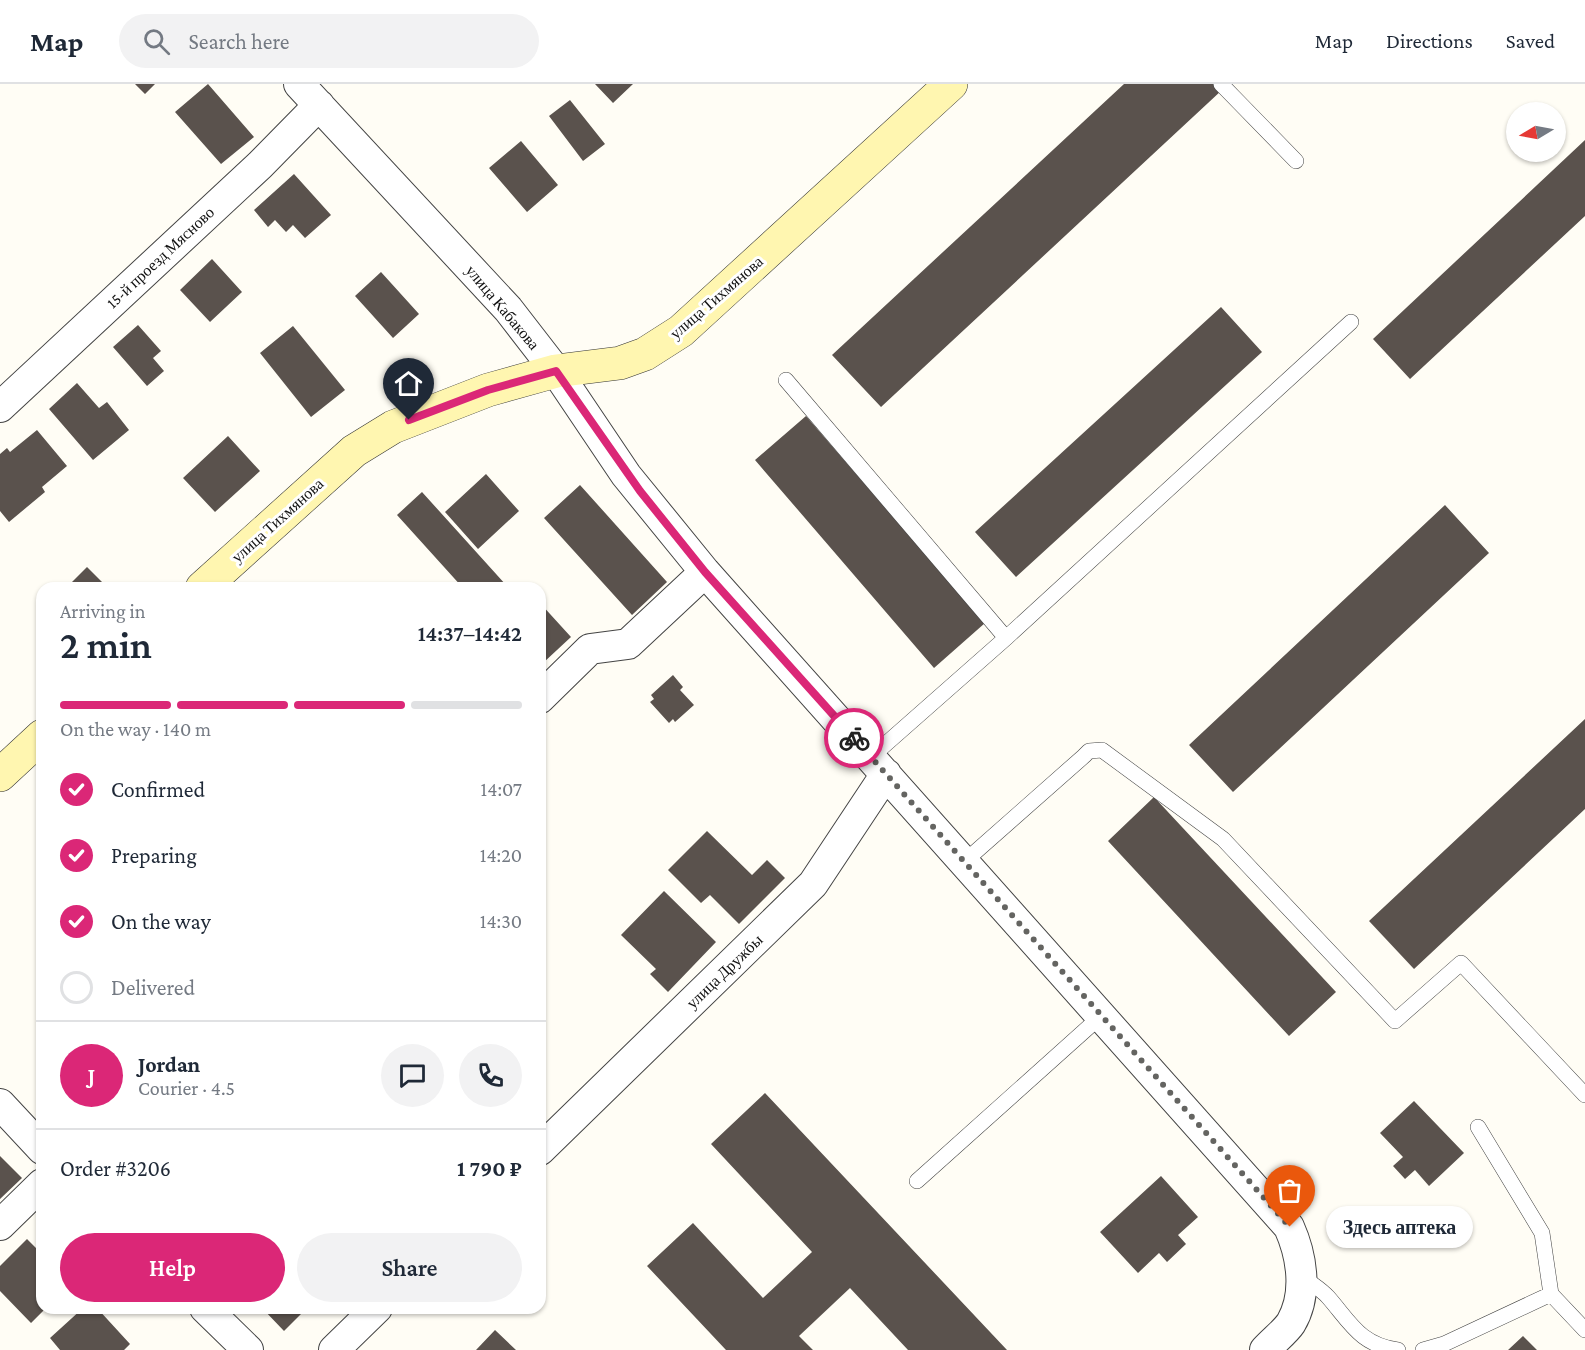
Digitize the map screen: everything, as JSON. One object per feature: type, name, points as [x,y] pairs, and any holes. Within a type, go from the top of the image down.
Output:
[{"type":"street","name":"улица Тихмянова","points":[[209,582],[354,451],[393,427],[488,390],[556,371],[620,363],[645,354],[681,331],[951,84]]},
{"type":"street","name":"улица Кабакова","points":[[309,95],[508,309],[556,371],[627,475],[705,572],[1290,1227],[1296,1243],[1302,1276],[1300,1292],[1291,1322],[1265,1350]]},
{"type":"street","name":"15-й проезд Мясново","points":[[0,407],[260,165],[309,95]]},
{"type":"street","points":[[546,692],[590,649],[628,644],[705,572]]},
{"type":"street","points":[[0,775],[36,742]]},
{"type":"street","name":"улица Дружбы","points":[[546,1144],[813,884],[879,766]]},
{"type":"street","points":[[0,1104],[36,1143]]},
{"type":"street","points":[[0,1225],[36,1191]]},
{"type":"street","points":[[211,1314],[248,1350]]},
{"type":"street","points":[[334,1350],[372,1314]]},
{"type":"lane","points":[[1221,84],[1296,160]]},
{"type":"lane","points":[[879,766],[1006,638],[1351,322]]},
{"type":"lane","points":[[786,380],[1006,638]]},
{"type":"lane","points":[[964,862],[1084,756],[1089,752],[1102,750],[1223,839],[1395,1021],[1461,963],[1585,1095]]},
{"type":"lane","points":[[917,1181],[1101,1016]]},
{"type":"lane","points":[[1478,1127],[1542,1233],[1551,1294],[1585,1330]]},
{"type":"lane","points":[[1302,1276],[1326,1295],[1341,1317],[1365,1338],[1398,1350]]},
{"type":"lane","points":[[1423,1350],[1444,1344],[1551,1294]]},
{"type":"building","points":[[135,84],[155,84],[145,94]]},
{"type":"building","points":[[208,84],[254,137],[221,164],[175,112]]},
{"type":"building","points":[[595,84],[633,84],[613,103]]},
{"type":"building","points":[[1124,84],[1217,84],[1222,90],[881,407],[832,355]]},
{"type":"building","points":[[570,100],[605,144],[583,161],[549,116]]},
{"type":"building","points":[[1585,140],[1585,216],[1410,379],[1373,339],[1562,162],[1566,162],[1566,158]]},
{"type":"building","points":[[521,141],[558,185],[527,212],[489,168]]},
{"type":"building","points":[[294,174],[331,215],[305,238],[293,225],[286,232],[275,220],[268,227],[254,210]]},
{"type":"building","points":[[212,259],[242,292],[210,322],[180,290]]},
{"type":"building","points":[[381,272],[419,314],[393,338],[355,296]]},
{"type":"building","points":[[1221,307],[1262,352],[1016,577],[975,532]]},
{"type":"building","points":[[138,325],[161,351],[153,358],[164,371],[147,386],[113,347]]},
{"type":"building","points":[[293,326],[345,390],[311,417],[260,353]]},
{"type":"building","points":[[77,383],[99,408],[107,402],[129,430],[93,460],[49,409]]},
{"type":"building","points":[[806,416],[985,623],[934,668],[755,460]]},
{"type":"building","points":[[37,430],[67,466],[42,487],[45,492],[9,522],[0,511],[0,454],[7,448],[10,452]]},
{"type":"building","points":[[228,436],[260,471],[215,512],[183,478]]},
{"type":"building","points":[[486,474],[519,511],[478,549],[445,512]]},
{"type":"building","points":[[580,485],[667,582],[632,615],[544,518]]},
{"type":"building","points":[[422,492],[503,582],[458,582],[397,515]]},
{"type":"building","points":[[1445,505],[1489,553],[1233,792],[1189,745]]},
{"type":"building","points":[[87,567],[102,582],[72,582]]},
{"type":"building","points":[[546,610],[571,637],[546,660]]},
{"type":"building","points":[[673,675],[683,687],[680,690],[694,705],[675,722],[673,719],[669,723],[650,702],[654,699],[651,695]]},
{"type":"building","points":[[1585,719],[1585,809],[1414,969],[1369,921]]},
{"type":"building","points":[[1154,797],[1336,992],[1289,1036],[1108,841]]},
{"type":"building","points":[[707,831],[752,875],[767,860],[785,878],[739,924],[710,895],[701,903],[668,870]]},
{"type":"building","points":[[664,891],[716,942],[668,992],[650,974],[656,969],[621,935]]},
{"type":"building","points":[[765,1093],[1007,1350],[908,1350],[850,1288],[799,1336],[813,1350],[726,1350],[647,1266],[693,1223],[763,1298],[812,1252],[711,1144]]},
{"type":"building","points":[[1414,1101],[1464,1153],[1429,1186],[1415,1170],[1405,1179],[1393,1166],[1403,1157],[1380,1133]]},
{"type":"building","points":[[0,1156],[22,1178],[0,1199]]},
{"type":"building","points":[[1161,1176],[1198,1217],[1178,1235],[1186,1244],[1167,1262],[1159,1253],[1138,1273],[1100,1232]]},
{"type":"building","points":[[27,1239],[36,1248],[36,1314],[40,1314],[31,1323],[0,1291],[0,1266]]},
{"type":"building","points":[[76,1314],[102,1314],[130,1344],[124,1350],[60,1350],[50,1338]]},
{"type":"building","points":[[268,1314],[301,1314],[284,1331]]},
{"type":"building","points":[[495,1330],[516,1350],[476,1350]]},
{"type":"building","points":[[1523,1336],[1537,1350],[1508,1350]]},
{"type":"way so far","points":[[854,738],[1290,1227]]},
{"type":"place","name":"Здесь аптека","points":[[1290,1227]]},
{"type":"route","points":[[409,420],[488,390],[556,371],[627,475],[705,572],[854,738]]}]
